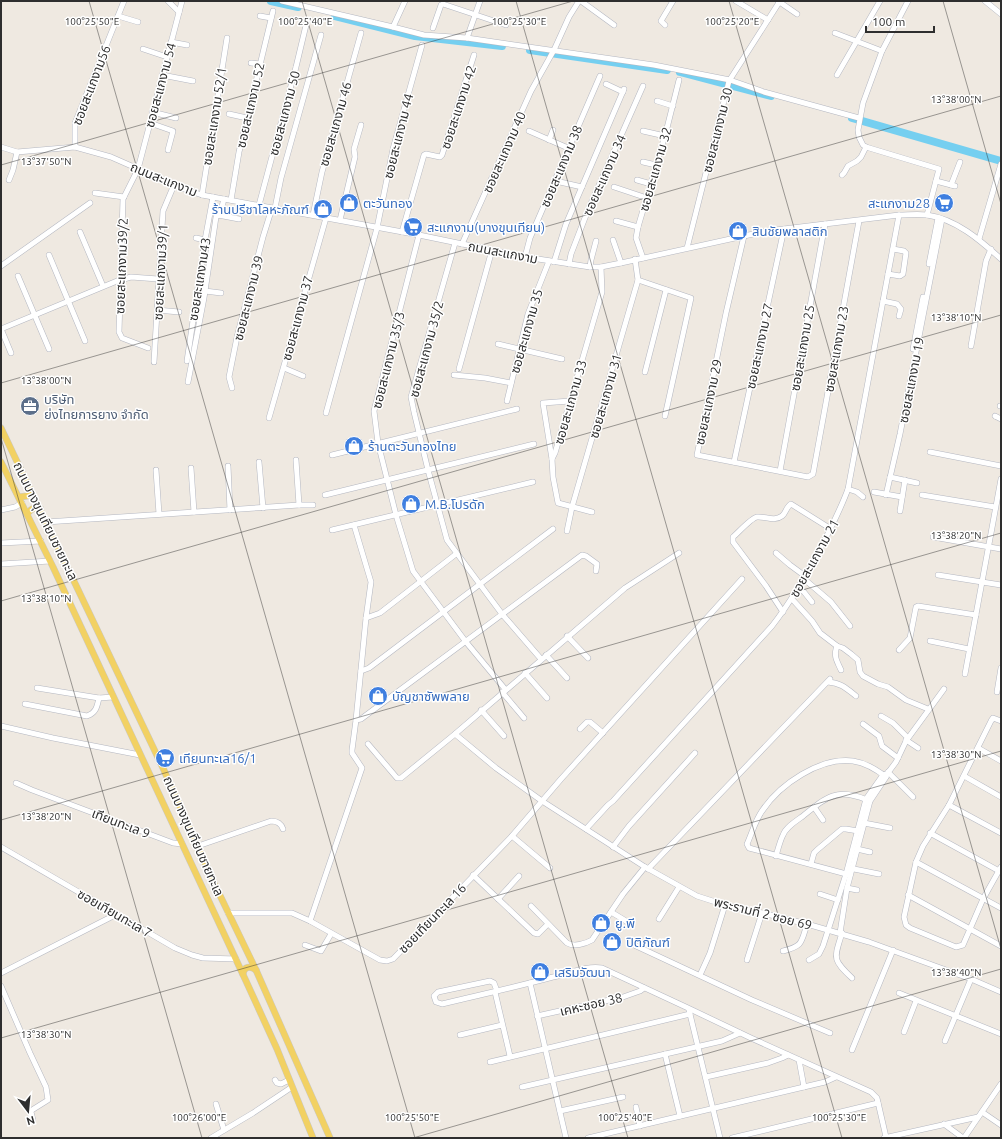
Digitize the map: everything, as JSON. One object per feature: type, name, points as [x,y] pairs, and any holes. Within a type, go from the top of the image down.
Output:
[{"type":"main road","name":"ถนนบางขุนเทียนชายทะเล","points":[[1,428],[163,768],[228,913],[256,970],[330,1138]]},
{"type":"main road","name":"ถนนบางขุนเทียนชายทะเล","points":[[1,462],[28,514],[243,974],[290,1080],[313,1138]]},
{"type":"main road","points":[[20,500],[31,491]]},
{"type":"main road","points":[[28,514],[32,509],[40,508]]},
{"type":"main road","points":[[243,974],[244,970],[248,967],[252,967],[256,970]]},
{"type":"street","name":"ซอยสะแกงาม56","points":[[75,147],[75,123],[124,1]]},
{"type":"street","points":[[168,1],[179,12]]},
{"type":"street","name":"ซอยสะแกงาม 54","points":[[138,169],[182,1]]},
{"type":"street","points":[[282,1],[424,35],[467,38],[554,50],[654,65],[729,80],[764,92],[859,119]]},
{"type":"street","points":[[393,27],[405,1]]},
{"type":"street","points":[[467,38],[480,1]]},
{"type":"street","points":[[580,1],[614,25]]},
{"type":"street","name":"ซอยสะแกงาม 40","points":[[462,244],[531,91],[554,50],[569,17],[580,1]]},
{"type":"street","points":[[665,25],[661,21],[673,1]]},
{"type":"street","points":[[736,1],[768,20]]},
{"type":"street","points":[[779,1],[797,14]]},
{"type":"street","name":"ซอยสะแกงาม 30","points":[[687,248],[729,80],[779,1]]},
{"type":"street","points":[[836,75],[880,1]]},
{"type":"street","points":[[908,1],[882,51],[863,104],[858,127],[859,137],[863,145],[866,147],[939,169],[927,215]]},
{"type":"street","points":[[985,1],[1001,14]]},
{"type":"street","points":[[433,28],[441,5],[443,4],[506,25]]},
{"type":"street","name":"ซอยสะแกงาม 52","points":[[230,200],[239,152],[273,11]]},
{"type":"street","points":[[118,16],[138,22]]},
{"type":"street","points":[[260,16],[271,18]]},
{"type":"street","name":"ซอยสะแกงาม 50","points":[[259,205],[308,21]]},
{"type":"street","name":"ซอยสะแกงาม 46","points":[[312,215],[323,166],[361,33]]},
{"type":"street","points":[[835,33],[882,51]]},
{"type":"street","name":"ซอยสะแกงาม 39","points":[[232,388],[229,376],[236,343],[263,237],[274,208],[280,178],[321,35]]},
{"type":"street","name":"ซอยสะแกงาม 52/1","points":[[202,195],[226,38]]},
{"type":"street","points":[[171,42],[187,45]]},
{"type":"street","name":"ซอยสะแกงาม 44","points":[[326,413],[377,228],[393,150],[422,45]]},
{"type":"street","points":[[144,49],[167,57]]},
{"type":"street","name":"ซอยสะแกงาม 42","points":[[402,232],[424,155],[440,157],[442,155],[474,56]]},
{"type":"street","points":[[251,63],[260,64]]},
{"type":"street","points":[[162,74],[194,81]]},
{"type":"street","name":"ซอยสะแกงาม 38","points":[[525,257],[530,238],[600,76]]},
{"type":"street","name":"ซอยสะแกงาม 32","points":[[643,258],[636,238],[638,227],[665,136],[679,80]]},
{"type":"street","name":"ซอยสะแกงาม 35","points":[[507,401],[528,314],[624,90],[606,84]]},
{"type":"street","name":"ซอยสะแกงาม 34","points":[[569,264],[571,254],[588,210],[643,86]]},
{"type":"street","points":[[657,100],[673,106]]},
{"type":"street","points":[[152,112],[176,118]]},
{"type":"street","points":[[229,114],[247,118]]},
{"type":"street","points":[[150,123],[173,131],[168,150]]},
{"type":"street","points":[[340,220],[355,157],[354,149],[361,125]]},
{"type":"street","points":[[549,140],[553,130]]},
{"type":"street","points":[[529,131],[568,148]]},
{"type":"street","points":[[643,131],[665,136]]},
{"type":"street","name":"ถนนสะแกงาม","points":[[1,147],[17,152],[75,147],[111,157],[174,185],[202,195],[340,220],[551,262],[590,267],[600,267],[621,263],[744,236],[784,229],[899,215],[927,215],[940,218],[965,230],[1001,259]]},
{"type":"street","points":[[842,175],[848,166],[861,157],[866,147]]},
{"type":"street","points":[[9,180],[17,152]]},
{"type":"street","points":[[643,162],[656,165]]},
{"type":"street","points":[[936,181],[953,186],[960,162]]},
{"type":"street","points":[[979,240],[1001,166]]},
{"type":"street","name":"ซอยสะแกงาม39/2","points":[[138,169],[124,197],[119,336],[148,348]]},
{"type":"street","points":[[637,180],[650,184]]},
{"type":"street","points":[[560,182],[582,187]]},
{"type":"street","name":"ซอยสะแกงาม39/1","points":[[154,362],[163,211],[174,185]]},
{"type":"street","points":[[614,187],[647,198]]},
{"type":"street","points":[[95,192],[124,197]]},
{"type":"street","name":"ซอยสะแกงาม43","points":[[187,361],[213,197]]},
{"type":"street","points":[[188,382],[205,290],[216,217],[220,214],[224,199]]},
{"type":"street","points":[[1,266],[90,203]]},
{"type":"street","points":[[218,215],[239,219]]},
{"type":"street","name":"ซอยสะแกงาม 21","points":[[586,829],[685,723],[772,626],[792,599],[831,529],[843,504],[848,489],[899,215]]},
{"type":"street","name":"ซอยสะแกงาม 37","points":[[269,418],[326,218]]},
{"type":"street","points":[[913,349],[940,218]]},
{"type":"street","name":"ซอยสะแกงาม 19","points":[[886,495],[900,434],[940,218]]},
{"type":"street","name":"ซอยสะแกงาม 23","points":[[811,476],[813,474],[859,220]]},
{"type":"street","points":[[616,221],[638,227]]},
{"type":"street","name":"ซอยสะแกงาม 25","points":[[780,471],[825,224]]},
{"type":"street","name":"ซอยสะแกงาม 27","points":[[734,462],[784,229]]},
{"type":"street","points":[[80,232],[103,286]]},
{"type":"street","name":"ซอยสะแกงาม 35/3","points":[[419,236],[374,411],[378,443],[410,564],[421,583],[524,718]]},
{"type":"street","name":"ซอยสะแกงาม 29","points":[[744,236],[697,455],[808,477],[811,476]]},
{"type":"street","points":[[196,238],[205,240]]},
{"type":"street","points":[[613,240],[621,263]]},
{"type":"street","points":[[590,267],[596,241]]},
{"type":"street","name":"ซอยสะแกงาม 35/2","points":[[455,243],[411,397],[437,506],[447,540],[502,614],[541,659]]},
{"type":"street","points":[[888,274],[900,276],[903,274],[906,253],[893,249]]},
{"type":"street","points":[[459,369],[492,250]]},
{"type":"street","points":[[971,346],[986,261],[991,250]]},
{"type":"street","points":[[49,255],[84,341]]},
{"type":"street","name":"ซอยสะแกงาม 31","points":[[567,531],[572,507],[638,280],[635,260]]},
{"type":"street","name":"ซอยสะแกงาม 33","points":[[592,512],[561,504],[557,500],[552,459],[602,292],[600,267]]},
{"type":"street","points":[[18,276],[49,350]]},
{"type":"street","points":[[11,354],[1,329],[34,314],[121,280],[131,277],[158,279]]},
{"type":"street","points":[[638,280],[690,297],[691,301],[665,416]]},
{"type":"street","points":[[205,290],[221,293]]},
{"type":"street","points":[[645,372],[666,290]]},
{"type":"street","points":[[883,301],[897,304],[901,309],[899,316]]},
{"type":"street","points":[[157,310],[179,312]]},
{"type":"street","points":[[498,344],[562,359]]},
{"type":"street","points":[[284,368],[303,376]]},
{"type":"street","points":[[454,375],[511,383]]},
{"type":"street","points":[[552,459],[543,403],[570,401]]},
{"type":"street","points":[[332,455],[517,409]]},
{"type":"street","points":[[995,416],[1001,419]]},
{"type":"street","points":[[325,495],[534,444]]},
{"type":"street","points":[[930,452],[1001,466]]},
{"type":"street","points":[[296,460],[299,505]]},
{"type":"street","points":[[259,462],[263,508]]},
{"type":"street","points":[[228,466],[230,510]]},
{"type":"street","points":[[190,468],[194,512]]},
{"type":"street","points":[[156,470],[159,514]]},
{"type":"street","points":[[890,478],[917,483]]},
{"type":"street","points":[[965,674],[1001,479]]},
{"type":"street","points":[[900,511],[905,480]]},
{"type":"street","points":[[332,530],[533,482]]},
{"type":"street","points":[[848,489],[857,492],[863,497]]},
{"type":"street","points":[[874,492],[902,497]]},
{"type":"street","points":[[922,495],[995,507]]},
{"type":"street","points":[[1,510],[15,507],[20,500]]},
{"type":"street","points":[[783,612],[766,586],[733,542],[733,537],[752,519],[757,517],[772,519],[780,517],[791,504],[831,529]]},
{"type":"street","points":[[46,522],[313,505]]},
{"type":"street","points":[[310,921],[362,768],[352,753],[352,750],[371,582],[354,525]]},
{"type":"street","points":[[361,671],[369,668],[553,529]]},
{"type":"street","points":[[933,537],[1001,549]]},
{"type":"street","points":[[1,543],[40,541]]},
{"type":"street","points":[[368,744],[398,779],[454,734],[625,588],[679,553]]},
{"type":"street","points":[[366,618],[380,614],[456,554]]},
{"type":"street","points":[[776,554],[831,602],[850,626]]},
{"type":"street","points":[[356,720],[361,719],[579,558],[584,555],[597,564],[596,571]]},
{"type":"street","points":[[1,564],[50,561]]},
{"type":"street","points":[[938,574],[1001,585]]},
{"type":"street","name":"ซอยเทียนทะเล 16","points":[[228,913],[288,913],[310,921],[380,960],[390,960],[447,904],[473,875],[512,836],[742,579]]},
{"type":"street","points":[[798,588],[804,592],[812,602]]},
{"type":"street","points":[[792,599],[812,621],[820,633],[836,646],[843,648],[858,660],[860,672],[863,676],[878,684],[888,687],[906,700],[928,709]]},
{"type":"street","points":[[899,650],[910,638],[916,607],[918,606],[976,615]]},
{"type":"street","points":[[567,636],[588,658]]},
{"type":"street","points":[[930,641],[969,649]]},
{"type":"street","points":[[836,646],[834,656],[842,670]]},
{"type":"street","points":[[546,655],[567,678]]},
{"type":"street","points":[[997,692],[1001,668]]},
{"type":"street","points":[[525,673],[547,698]]},
{"type":"street","points":[[532,906],[570,945],[586,943],[592,940],[611,912],[647,868],[829,680],[842,685],[856,696]]},
{"type":"street","points":[[37,688],[99,698],[113,697]]},
{"type":"street","points":[[850,868],[868,800],[898,758],[907,739],[944,689]]},
{"type":"street","points":[[25,704],[86,716],[93,714],[96,710],[99,698]]},
{"type":"street","points":[[481,710],[504,736]]},
{"type":"street","points":[[882,716],[894,723],[907,739],[918,748]]},
{"type":"street","points":[[930,834],[1000,870],[983,899],[963,945],[956,947],[906,926],[904,917],[908,895],[916,862],[922,846],[949,805],[993,718],[1001,721]]},
{"type":"street","points":[[580,729],[587,722],[590,722],[603,733]]},
{"type":"street","points":[[863,724],[879,736],[882,746],[898,758]]},
{"type":"street","points":[[1,726],[140,755]]},
{"type":"street","name":"พระรามที่ 2 ซอย 69","points":[[454,734],[496,768],[542,801],[647,868],[679,887],[698,896],[724,905],[762,912],[841,933],[893,950],[971,979],[1001,992]]},
{"type":"street","points":[[978,748],[1001,761]]},
{"type":"street","points":[[613,847],[629,826],[695,753]]},
{"type":"street","points":[[848,874],[749,848],[747,844],[758,817],[763,809],[775,796],[802,773],[828,764],[852,761],[875,768],[886,774],[913,797]]},
{"type":"street","points":[[964,776],[1001,797]]},
{"type":"street","name":"เทียนทะเล 9","points":[[16,783],[173,843],[182,844]]},
{"type":"street","points":[[776,856],[783,834],[789,826],[825,798],[834,795],[849,794],[868,800]]},
{"type":"street","points":[[809,960],[816,957],[822,951],[838,900],[857,849],[859,832],[864,823],[868,800]]},
{"type":"street","points":[[949,805],[1001,833]]},
{"type":"street","points":[[814,807],[823,820]]},
{"type":"street","points":[[198,846],[271,821],[275,821],[282,825],[283,829]]},
{"type":"street","points":[[864,823],[890,828]]},
{"type":"street","points":[[811,864],[814,853],[840,830],[846,829],[859,832]]},
{"type":"street","points":[[512,836],[550,868]]},
{"type":"street","name":"ซอยเทียนทะเล 7","points":[[1,846],[175,948],[192,956],[236,960]]},
{"type":"street","points":[[857,849],[870,852]]},
{"type":"street","points":[[916,862],[1001,908]]},
{"type":"street","points":[[850,868],[879,874]]},
{"type":"street","points":[[848,874],[841,933],[836,960],[839,966],[852,978]]},
{"type":"street","points":[[473,875],[534,934],[538,934],[548,924]]},
{"type":"street","points":[[498,898],[519,876]]},
{"type":"street","points":[[660,918],[679,887]]},
{"type":"street","points":[[847,888],[857,890]]},
{"type":"street","points":[[820,894],[838,900]]},
{"type":"street","points":[[908,895],[1001,946]]},
{"type":"street","points":[[700,975],[710,953],[724,905]]},
{"type":"street","points":[[611,912],[631,924]]},
{"type":"street","points":[[747,960],[762,912]]},
{"type":"street","points":[[1,973],[117,914]]},
{"type":"street","points":[[782,951],[799,945],[807,924]]},
{"type":"street","points":[[306,945],[321,951],[331,934]]},
{"type":"street","points":[[634,945],[752,1000],[830,1033]]},
{"type":"street","points":[[852,1050],[893,950]]},
{"type":"street","points":[[510,1056],[502,1025],[496,991],[494,983],[490,981],[438,992],[434,996],[436,1002],[438,1004],[442,1004],[496,991],[530,983],[592,967],[597,967],[608,970],[740,1033],[871,1092],[875,1096],[878,1103],[885,1138],[978,1117]]},
{"type":"street","points":[[945,1041],[971,979]]},
{"type":"street","points":[[530,983],[566,1138]]},
{"type":"street","points":[[1,986],[46,1087],[48,1100],[32,1110],[33,1120]]},
{"type":"street","name":"เคหะซอย 38","points":[[537,1016],[623,997],[640,992],[644,988]]},
{"type":"street","points":[[899,993],[1001,1034]]},
{"type":"street","points":[[904,1032],[916,1001]]},
{"type":"street","points":[[688,1008],[720,1138]]},
{"type":"street","points":[[490,1062],[690,1014]]},
{"type":"street","points":[[460,1035],[502,1025]]},
{"type":"street","points":[[522,1087],[729,1039],[740,1033]]},
{"type":"street","points":[[665,1054],[680,1116]]},
{"type":"street","points":[[706,1077],[772,1062],[788,1055]]},
{"type":"street","points":[[799,1060],[804,1087]]},
{"type":"street","points":[[588,1138],[825,1082],[836,1077]]},
{"type":"street","points":[[275,1080],[281,1084],[290,1080]]},
{"type":"street","points":[[944,1124],[963,1138],[1000,1086]]},
{"type":"street","points":[[210,1138],[292,1087]]},
{"type":"street","points":[[560,1111],[622,1097]]},
{"type":"street","points":[[732,1138],[878,1103]]},
{"type":"street","points":[[216,1104],[224,1130]]},
{"type":"street","points":[[636,1107],[640,1126]]},
{"type":"street","points":[[982,1112],[1001,1125]]},
{"type":"waterway","points":[[271,1],[298,7]]},
{"type":"waterway","points":[[335,16],[415,36],[502,46]]},
{"type":"waterway","points":[[530,50],[667,70]]},
{"type":"waterway","points":[[680,72],[771,96]]},
{"type":"waterway","points":[[852,118],[1001,161]]},
{"type":"place","name":"ตะวันทอง","points":[[349,203]]},
{"type":"place","name":"สะแกงาม28","points":[[944,203]]},
{"type":"place","name":"ร้านปรีชาโลหะภัณฑ์","points":[[323,209]]},
{"type":"place","name":"สะแกงาม(บางขุนเทียน)","points":[[413,227]]},
{"type":"place","name":"สินชัยพลาสติก","points":[[738,231]]},
{"type":"place","name":"บริษัท ย่งไทยการยาง จำกัด","points":[[30,406]]},
{"type":"place","name":"ร้านตะวันทองไทย","points":[[354,446]]},
{"type":"place","name":"M.B.โปรดัก","points":[[411,504]]},
{"type":"place","name":"บัญชาซัพพลาย","points":[[378,696]]},
{"type":"place","name":"เทียนทะเล16/1","points":[[165,758]]},
{"type":"place","name":"ยู.พี","points":[[601,923]]},
{"type":"place","name":"ปิติภัณฑ์","points":[[612,942]]},
{"type":"place","name":"เสริมวัฒนา","points":[[540,972]]}]
